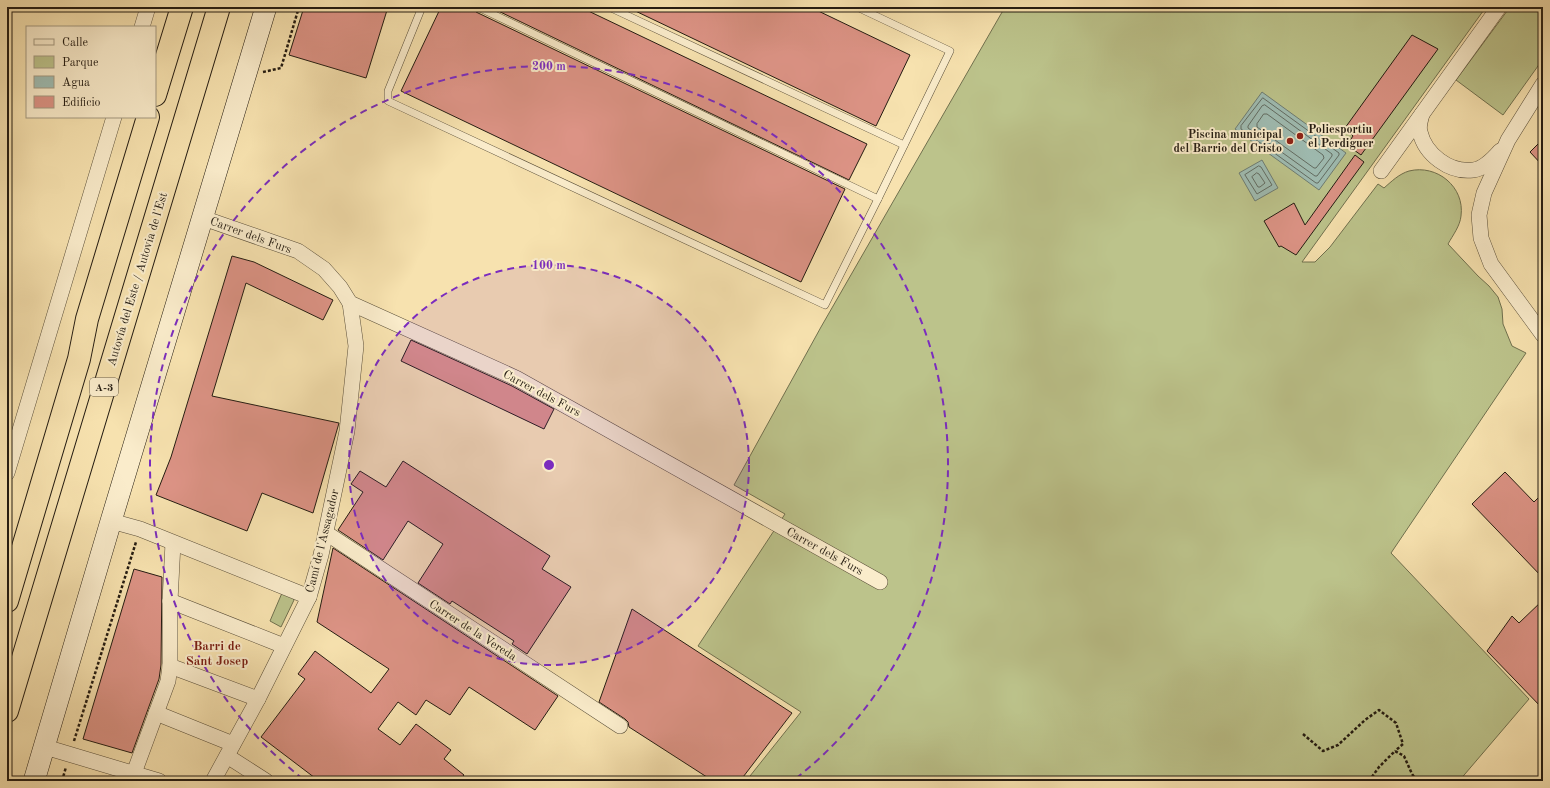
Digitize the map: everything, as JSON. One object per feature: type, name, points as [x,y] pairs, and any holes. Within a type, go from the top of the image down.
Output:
[{"type":"highway","points":[[156,92],[182,7]]},
{"type":"highway","name":"Autovía del Este / Autovia de l'Est","points":[[7,711],[219,7]]},
{"type":"highway","name":"A-3","points":[[7,601],[80,359],[87,320],[148,118]]},
{"type":"highway","points":[[7,548],[66,358],[87,320]]},
{"type":"street","points":[[142,26],[148,7]]},
{"type":"street","points":[[34,781],[266,7]]},
{"type":"street","points":[[1381,171],[1499,7]]},
{"type":"street","points":[[1422,113],[1419,130],[1426,148],[1442,163],[1458,169],[1474,170],[1490,162],[1508,140],[1543,84]]},
{"type":"street","points":[[7,472],[114,118]]},
{"type":"street","points":[[1508,140],[1484,193],[1479,215],[1481,238],[1491,264],[1543,334]]},
{"type":"street","name":"Carrer dels Furs","points":[[203,218],[298,251],[324,269],[340,287],[350,303],[516,378],[880,582]]},
{"type":"street","name":"Camí de l'Assagador","points":[[213,781],[258,699],[309,597],[321,555],[347,431],[356,346],[350,303]]},
{"type":"street","points":[[7,440],[33,388]]},
{"type":"street","points":[[111,521],[140,529],[309,597]]},
{"type":"street","name":"Carrer de la Vereda","points":[[326,533],[620,726]]},
{"type":"street","points":[[134,773],[168,680],[170,666],[170,601],[173,543]]},
{"type":"street","points":[[170,601],[284,646]]},
{"type":"street","points":[[170,666],[258,699]]},
{"type":"street","points":[[156,713],[230,750],[266,781]]},
{"type":"street","points":[[45,747],[159,781]]},
{"type":"lane","points":[[422,7],[388,91],[388,102],[825,305],[950,51],[857,7]]},
{"type":"lane","points":[[478,7],[878,199]]},
{"type":"lane","points":[[609,7],[904,145]]},
{"type":"path","points":[[261,79],[264,72],[281,68],[299,7]]},
{"type":"path","points":[[62,781],[140,529]]},
{"type":"path","points":[[1303,734],[1323,751],[1338,745],[1365,720],[1379,710],[1396,723],[1403,744],[1379,767],[1369,781]]},
{"type":"path","points":[[1395,751],[1404,756],[1412,774],[1417,781]]},
{"type":"green space","points":[[1005,7],[1486,7],[1302,262],[1315,262],[1330,247],[1378,184],[1384,188],[1405,172],[1419,170],[1430,171],[1447,180],[1454,187],[1461,205],[1461,216],[1459,223],[1448,244],[1498,297],[1502,309],[1503,324],[1512,346],[1526,353],[1391,553],[1529,699],[1459,781],[746,781],[801,712],[698,646],[785,514],[734,485],[821,327]]},
{"type":"green space","points":[[1510,7],[1543,7],[1543,59],[1503,115],[1456,80]]},
{"type":"green space","points":[[282,593],[292,597],[294,600],[281,627],[270,621]]},
{"type":"water","name":"Piscina municipal del Barrio del Cristo","points":[[1262,92],[1346,153],[1319,190],[1235,129]]},
{"type":"water","points":[[1262,160],[1278,188],[1255,201],[1239,173]]},
{"type":"building","points":[[304,7],[388,7],[366,78],[289,55]]},
{"type":"building","points":[[441,7],[473,7],[476,12],[845,189],[801,282],[401,91]]},
{"type":"building","points":[[490,7],[580,7],[867,144],[849,180]]},
{"type":"building","points":[[627,7],[810,7],[910,55],[876,126]]},
{"type":"building","points":[[1412,35],[1438,49],[1361,155],[1347,145],[1353,136],[1345,128]]},
{"type":"building","points":[[1543,139],[1543,166],[1530,152]]},
{"type":"building","points":[[1355,155],[1364,162],[1296,255],[1281,246],[1279,247],[1264,221],[1294,203],[1305,225]]},
{"type":"building","points":[[232,256],[254,262],[333,300],[323,320],[246,283],[212,396],[339,423],[313,513],[262,493],[247,531],[156,495],[171,457]]},
{"type":"building","points":[[411,340],[512,386],[554,409],[544,429],[401,361]]},
{"type":"building","points":[[403,461],[550,556],[542,569],[571,587],[527,654],[512,644],[514,641],[452,601],[450,604],[418,583],[443,544],[408,521],[383,560],[338,530],[363,492],[351,484],[360,471],[386,487]]},
{"type":"building","points":[[1505,472],[1534,502],[1543,493],[1543,578],[1472,504]]},
{"type":"building","points":[[333,548],[558,696],[535,730],[469,687],[450,715],[426,700],[416,715],[398,702],[378,729],[400,745],[416,724],[451,750],[444,759],[464,775],[459,781],[319,781],[261,737],[305,679],[298,674],[315,651],[371,693],[389,669],[317,622]]},
{"type":"building","points":[[134,569],[162,577],[161,665],[159,679],[132,753],[83,739]]},
{"type":"building","points":[[1543,600],[1543,709],[1487,651],[1512,616],[1519,623]]},
{"type":"building","points":[[632,609],[792,713],[740,781],[713,781],[629,727],[628,722],[625,719],[599,702]]},
{"type":"place","name":"Poliesportiu el Perdiguer","points":[[1300,136]]},
{"type":"place","name":"Piscina municipal del Barrio del Cristo","points":[[1290,141]]},
{"type":"district","name":"Barri de Sant Josep","points":[[217,652]]}]
